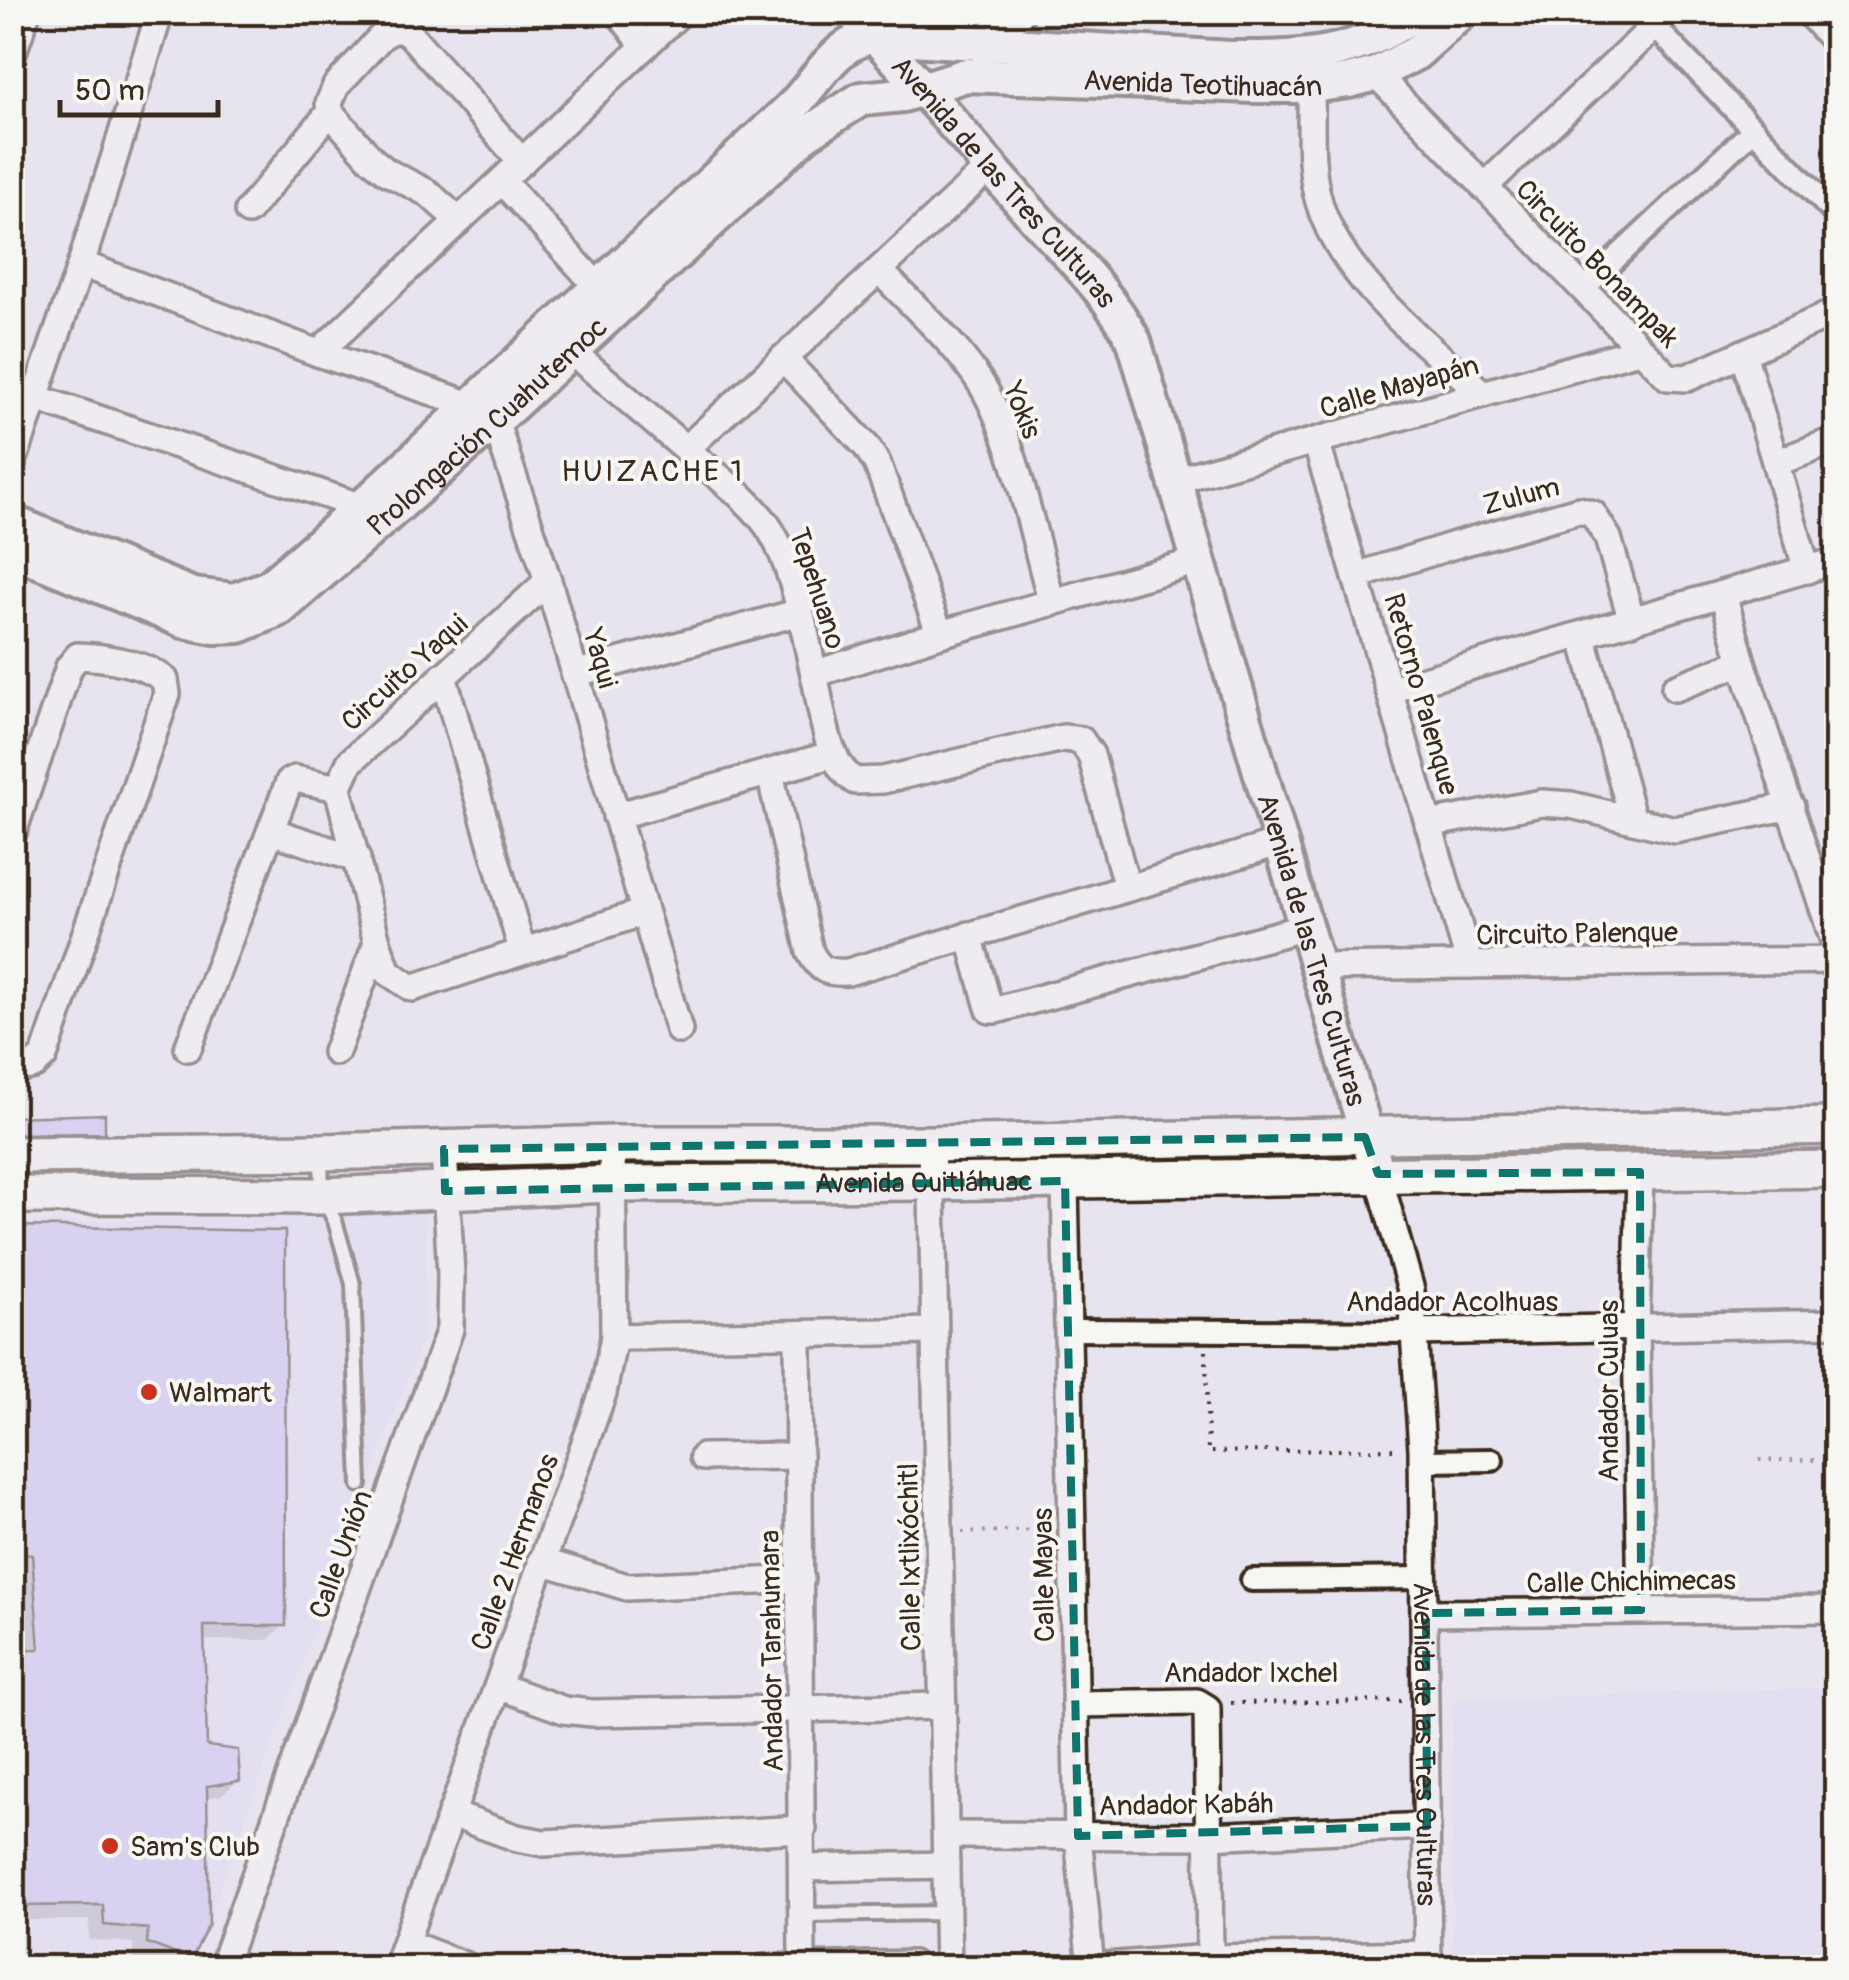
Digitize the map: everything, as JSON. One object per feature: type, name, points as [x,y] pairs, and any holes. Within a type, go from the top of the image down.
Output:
[{"type":"main road","name":"Avenida Cuitláhuac","points":[[12,1154],[320,1152],[612,1144],[932,1144],[1836,1126]]},
{"type":"main road","name":"Avenida Cuitláhuac","points":[[12,1194],[322,1196],[612,1184],[1836,1168]]},
{"type":"street","points":[[12,56],[27,12]]},
{"type":"street","points":[[12,464],[81,264],[160,12]]},
{"type":"street","points":[[618,12],[645,46]]},
{"type":"street","points":[[318,353],[681,12]]},
{"type":"street","name":"Avenida de las Tres Culturas","points":[[852,12],[923,87],[1122,318],[1134,341],[1176,480],[1410,1290],[1422,1455],[1428,1961]]},
{"type":"street","points":[[966,75],[987,44],[1022,12]]},
{"type":"street","name":"Avenida Teotihuacán","points":[[876,37],[1285,58],[1324,55],[1357,46],[1417,12]]},
{"type":"street","name":"Avenida Teotihuacán","points":[[923,87],[966,75],[1311,86],[1376,74],[1416,53],[1462,12]]},
{"type":"street","points":[[1808,12],[1836,43]]},
{"type":"street","points":[[1663,20],[1754,129],[1836,215]]},
{"type":"street","name":"Circuito Bonampak","points":[[1484,187],[1663,20]]},
{"type":"street","points":[[248,211],[330,107],[336,86],[382,36],[395,30],[408,32],[522,162]]},
{"type":"street","name":"Prolongación Cuahutemoc","points":[[12,550],[184,621],[215,627],[239,626],[280,609],[483,413],[599,288],[790,109],[838,53],[854,40],[876,37]]},
{"type":"street","name":"Circuito Bonampak","points":[[1376,74],[1639,350],[1676,380],[1836,312]]},
{"type":"street","points":[[1311,86],[1313,171],[1319,204],[1337,243],[1388,307],[1483,394]]},
{"type":"street","name":"Prolongación Cuahutemoc","points":[[12,522],[194,595],[225,600],[268,587],[362,507],[483,413],[572,352],[626,297],[806,134],[862,100],[904,95],[923,87]]},
{"type":"street","points":[[330,107],[372,160],[428,192],[459,220]]},
{"type":"street","points":[[1582,290],[1754,129]]},
{"type":"street","points":[[686,449],[990,166]]},
{"type":"street","points":[[502,181],[599,288]]},
{"type":"street","points":[[81,264],[483,413]]},
{"type":"street","name":"Yokis","points":[[880,271],[982,385],[1013,464],[1052,604]]},
{"type":"street","name":"Calle Mayapán","points":[[1176,480],[1639,350]]},
{"type":"street","name":"Tepehuano","points":[[572,352],[686,449],[751,508],[772,533],[800,612],[814,674],[1198,561]]},
{"type":"street","points":[[1743,353],[1807,570]]},
{"type":"street","points":[[783,358],[866,446],[877,464],[940,634]]},
{"type":"street","points":[[36,398],[362,507]]},
{"type":"street","name":"Yaqui","points":[[483,413],[548,581],[644,912]]},
{"type":"street","points":[[1778,462],[1836,440]]},
{"type":"street","name":"Retorno Palenque","points":[[1316,441],[1470,965]]},
{"type":"street","name":"Zulum","points":[[1356,576],[1579,510],[1593,514],[1608,538],[1632,620]]},
{"type":"street","points":[[1389,690],[1836,563]]},
{"type":"street","name":"Circuito Yaqui","points":[[338,788],[350,762],[548,581]]},
{"type":"street","points":[[1723,594],[1836,947]]},
{"type":"street","points":[[574,674],[800,612]]},
{"type":"street","points":[[1582,635],[1633,820]]},
{"type":"street","points":[[12,835],[68,667],[78,656],[156,672],[165,680],[167,694],[44,1056],[34,1065],[12,1070]]},
{"type":"street","points":[[1675,688],[1742,662]]},
{"type":"street","points":[[814,674],[834,754],[848,778],[855,782],[883,780],[1063,738],[1081,740],[1091,755],[1127,888]]},
{"type":"street","points":[[443,676],[522,950]]},
{"type":"street","points":[[616,816],[834,754]]},
{"type":"street","points":[[770,772],[810,952],[825,972],[848,972],[1282,842]]},
{"type":"street","points":[[188,1048],[291,780],[338,788],[388,972],[412,988],[644,912],[680,1030]]},
{"type":"street","points":[[1428,824],[1542,803],[1572,805],[1675,830],[1791,806]]},
{"type":"street","points":[[270,831],[357,858]]},
{"type":"street","points":[[969,936],[990,1010],[1306,928]]},
{"type":"street","points":[[336,1052],[377,942]]},
{"type":"street","name":"Circuito Palenque","points":[[1318,967],[1836,960]]},
{"type":"street","name":"Calle 2 Hermanos","points":[[396,1968],[603,1392],[614,1338],[612,1144]]},
{"type":"street","name":"Calle Ixtlixóchitl","points":[[932,1144],[948,1968]]},
{"type":"street","name":"Calle Unión","points":[[222,1968],[450,1329],[452,1276],[444,1149]]},
{"type":"street","name":"Andador Culuas","points":[[1640,1172],[1636,1329],[1640,1610]]},
{"type":"street","name":"Calle Mayas","points":[[1066,1181],[1078,1836],[1091,1967]]},
{"type":"street","name":"Andador Acolhuas","points":[[1068,1330],[1414,1332],[1836,1324]]},
{"type":"street","points":[[614,1338],[933,1330]]},
{"type":"street","name":"Andador Tarahumara","points":[[798,1335],[802,1966]]},
{"type":"street","points":[[1422,1455],[1492,1460]]},
{"type":"street","points":[[703,1457],[799,1456]]},
{"type":"street","points":[[541,1561],[627,1586],[801,1580]]},
{"type":"street","points":[[1252,1580],[1425,1578]]},
{"type":"street","name":"Calle Chichimecas","points":[[1426,1613],[1836,1609]]},
{"type":"street","points":[[498,1686],[564,1710],[592,1714],[943,1706]]},
{"type":"street","name":"Andador Ixchel","points":[[1076,1704],[1197,1702],[1206,1708]]},
{"type":"street","points":[[1206,1708],[1210,1958]]},
{"type":"street","points":[[452,1814],[517,1838],[544,1843],[803,1830]]},
{"type":"street","name":"Andador Kabáh","points":[[946,1835],[1207,1836],[1427,1826]]},
{"type":"street","points":[[803,1868],[946,1865]]},
{"type":"street","points":[[406,1943],[471,1968]]},
{"type":"street","points":[[1091,1967],[1210,1958],[1428,1961]]},
{"type":"street","points":[[764,1968],[912,1964]]},
{"type":"lane","points":[[320,1152],[322,1196],[335,1222],[353,1284],[360,1485]]},
{"type":"lane","points":[[802,1915],[947,1912]]},
{"type":"path","points":[[1206,1331],[1208,1452],[1422,1455]]},
{"type":"path","points":[[1758,1460],[1836,1460]]},
{"type":"path","points":[[939,1532],[1072,1529]]},
{"type":"path","name":"Andador Ixchel","points":[[1206,1708],[1223,1703],[1426,1700]]},
{"type":"highlighted area","points":[[1365,1137],[1378,1174],[1640,1172],[1641,1610],[1426,1613],[1427,1826],[1078,1836],[1065,1181],[445,1191],[444,1149]]},
{"type":"shaded area","points":[[426,1213],[424,1333],[191,1967],[13,1967],[12,1223]]},
{"type":"shaded area","points":[[1833,1688],[1836,1967],[1453,1967],[1452,1700]]},
{"type":"building","points":[[105,1114],[105,1133],[12,1134],[12,1117]]},
{"type":"building","name":"Walmart","points":[[12,1226],[285,1231],[286,1626],[204,1626],[207,1746],[238,1750],[240,1781],[207,1786],[209,1924],[191,1960],[147,1943],[148,1929],[104,1925],[103,1905],[12,1906],[12,1650],[39,1649],[32,1555],[12,1552]]},
{"type":"place","name":"Walmart","points":[[149,1392]]},
{"type":"place","name":"Sam's Club","points":[[110,1846]]},
{"type":"district","name":"HUIZACHE 1","points":[[653,471]]}]
